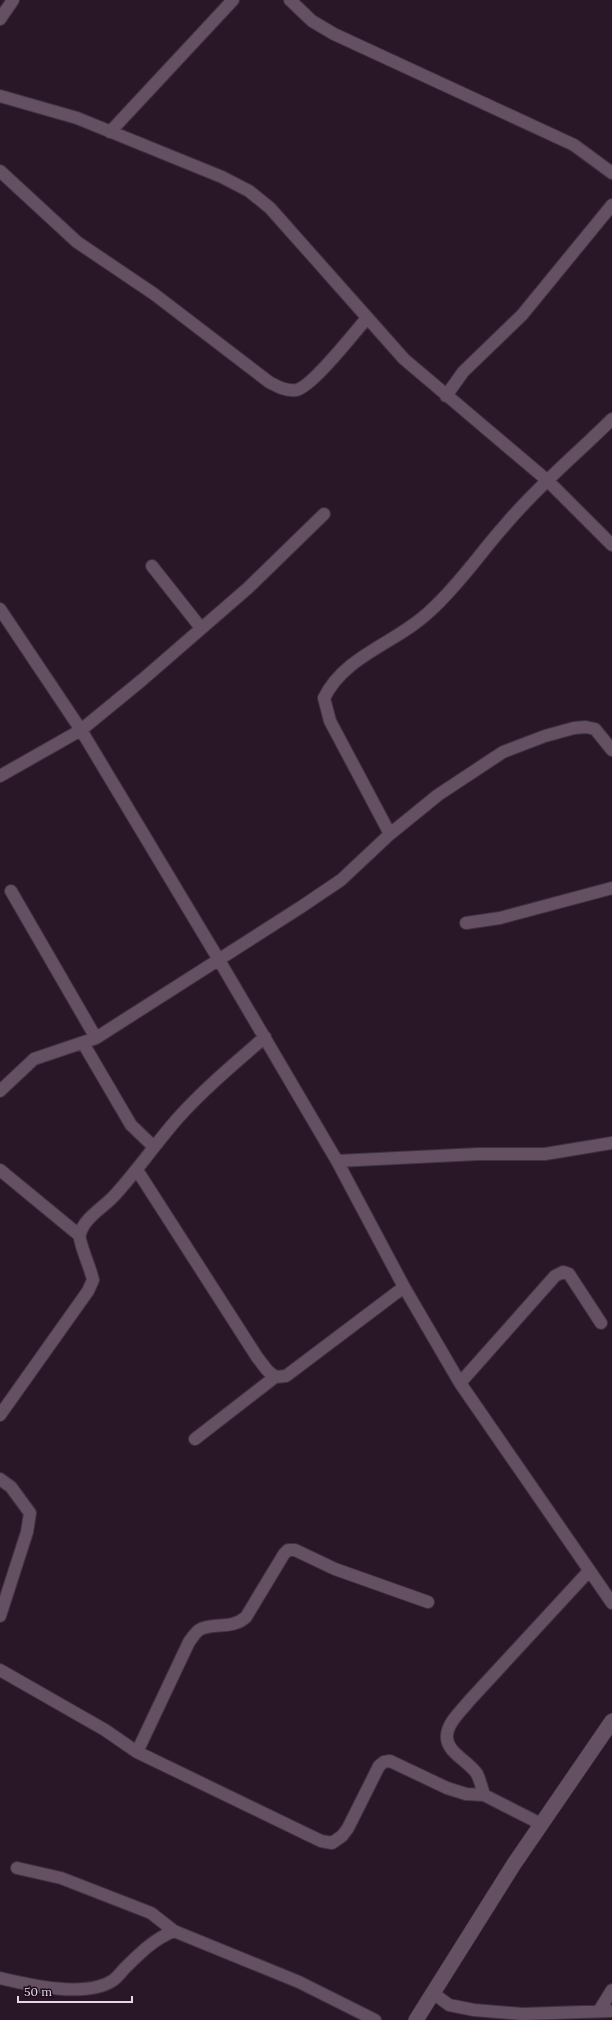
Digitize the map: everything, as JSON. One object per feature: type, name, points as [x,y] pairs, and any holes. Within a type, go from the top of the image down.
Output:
[{"type":"street","points":[[0,19],[13,0]]},
{"type":"street","points":[[110,132],[233,0]]},
{"type":"street","points":[[290,0],[312,21],[334,34],[574,145],[612,173]]},
{"type":"street","points":[[0,96],[77,118],[222,177],[249,191],[270,208],[404,359],[548,481],[612,545]]},
{"type":"street","points":[[0,171],[77,242],[154,294],[269,382],[283,389],[297,390],[310,382],[367,318]]},
{"type":"street","points":[[446,396],[463,372],[522,314],[612,205]]},
{"type":"street","points":[[390,834],[330,721],[324,698],[331,685],[340,674],[369,652],[424,617],[442,600],[506,523],[612,419]]},
{"type":"street","points":[[0,776],[81,730],[142,680],[248,588],[324,514]]},
{"type":"street","points":[[152,566],[201,628]]},
{"type":"street","points":[[0,609],[81,730],[265,1037],[337,1161],[404,1287],[460,1383],[589,1572],[612,1603]]},
{"type":"street","points":[[0,1090],[34,1059],[96,1038],[341,880],[390,834],[438,795],[503,752],[545,736],[574,728],[586,727],[595,729],[612,750]]},
{"type":"street","points":[[466,922],[500,918],[612,888]]},
{"type":"street","points":[[11,891],[96,1038]]},
{"type":"street","points":[[0,1415],[88,1291],[93,1280],[85,1251],[80,1243],[79,1234],[84,1225],[113,1197],[137,1170],[178,1118],[213,1083],[265,1037]]},
{"type":"street","points":[[83,1043],[131,1125],[154,1147]]},
{"type":"street","points":[[337,1161],[478,1154],[545,1154],[612,1143]]},
{"type":"street","points":[[0,1170],[79,1234]]},
{"type":"street","points":[[137,1170],[257,1357],[267,1370],[275,1377]]},
{"type":"street","points":[[460,1383],[555,1276],[562,1272],[569,1274],[601,1323]]},
{"type":"street","points":[[195,1439],[275,1377],[286,1376],[404,1287]]},
{"type":"street","points":[[0,1479],[11,1487],[30,1513],[27,1532],[0,1616]]},
{"type":"street","points":[[137,1752],[189,1642],[197,1631],[206,1627],[215,1627],[240,1622],[251,1611],[284,1554],[288,1550],[295,1550],[335,1568],[428,1602]]},
{"type":"street","points":[[484,1795],[477,1774],[469,1764],[453,1750],[448,1742],[447,1734],[454,1720],[469,1701],[589,1572]]},
{"type":"street","points":[[0,1670],[104,1730],[137,1752],[321,1841],[332,1843],[342,1836],[348,1828],[379,1766],[384,1762],[390,1761],[452,1790],[466,1794],[484,1795],[541,1824]]},
{"type":"street","points":[[416,2020],[541,1824],[612,1721]]},
{"type":"street","points":[[17,1868],[61,1878],[151,1913],[174,1931],[299,1982],[375,2020]]},
{"type":"street","points":[[0,1978],[48,1989],[99,1986],[112,1981],[146,1948],[161,1936],[174,1931]]},
{"type":"street","points":[[599,2011],[612,1990]]},
{"type":"street","points":[[433,1993],[449,2005],[474,2010],[522,2014],[580,2016],[599,2011],[612,2011]]}]
